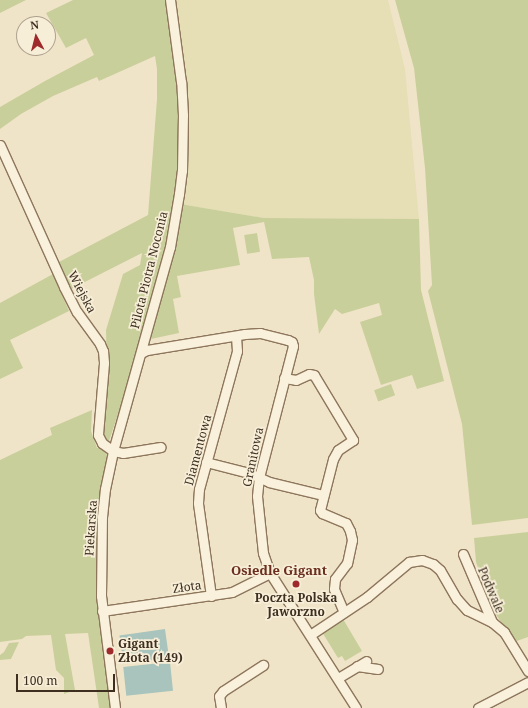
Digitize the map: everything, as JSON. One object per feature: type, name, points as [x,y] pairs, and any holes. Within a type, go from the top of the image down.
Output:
[{"type":"street","name":"Pilota Piotra Noconia","points":[[141,353],[170,247],[182,170],[183,115],[181,82],[170,0]]},
{"type":"street","name":"Wiejska","points":[[0,145],[64,287],[77,312],[100,344],[103,351],[104,363],[98,435],[102,443],[113,451]]},
{"type":"street","name":"Granitowa","points":[[141,353],[147,350],[260,333],[292,342],[293,346],[259,477],[257,496],[264,553],[270,573],[356,708]]},
{"type":"street","name":"Diamentowa","points":[[212,596],[198,503],[199,489],[237,351],[236,336]]},
{"type":"street","name":"Piekarska","points":[[115,708],[102,611],[100,580],[101,533],[105,489],[113,451],[141,353]]},
{"type":"street","points":[[284,378],[296,380],[308,374],[314,375],[353,440],[338,450],[333,459],[320,510],[322,513],[346,523],[352,540],[347,563],[335,579],[334,589],[344,612]]},
{"type":"street","points":[[113,451],[123,454],[161,447]]},
{"type":"street","points":[[206,462],[259,477],[269,482],[323,495]]},
{"type":"street","name":"Podwale","points":[[463,554],[492,622],[504,632],[528,671]]},
{"type":"street","points":[[310,635],[389,580],[409,562],[422,560],[433,564],[440,570],[463,606],[492,622]]},
{"type":"street","name":"Złota","points":[[102,611],[212,596],[241,589],[258,578],[270,573]]},
{"type":"street","points":[[338,678],[366,661]]},
{"type":"street","points":[[221,708],[219,696],[223,691],[263,665]]},
{"type":"street","points":[[357,666],[378,669]]},
{"type":"street","points":[[478,708],[528,682]]},
{"type":"shaded area","points":[[173,0],[388,0],[405,69],[419,219],[264,218],[180,204],[186,101],[180,37]]},
{"type":"green space","points":[[0,0],[26,0],[0,13]]},
{"type":"green space","points":[[73,0],[167,0],[180,98],[179,168],[172,220],[161,268],[130,378],[109,441],[105,439],[103,427],[107,380],[106,330],[123,274],[140,265],[142,253],[71,289],[59,262],[148,215],[157,99],[157,69],[155,56],[99,81],[97,77],[53,96],[21,114],[0,129],[0,107],[94,55],[86,38],[66,48],[56,30],[56,16],[48,16],[46,13]]},
{"type":"green space","points":[[395,0],[528,0],[528,518],[472,525],[462,424],[428,291],[432,285],[425,168],[414,68]]},
{"type":"green space","points":[[180,204],[264,218],[419,219],[421,290],[444,381],[417,389],[412,375],[381,385],[360,322],[382,315],[379,303],[342,314],[335,309],[319,334],[314,294],[314,280],[309,257],[272,259],[264,222],[233,228],[240,265],[177,276],[181,297],[173,299],[179,333],[151,339],[167,272]]},
{"type":"green space","points":[[257,233],[260,252],[247,254],[244,235]]},
{"type":"green space","points":[[53,274],[69,311],[10,340],[23,368],[0,379],[0,303]]},
{"type":"green space","points":[[391,384],[395,395],[378,401],[374,390]]},
{"type":"green space","points":[[92,410],[91,431],[97,448],[101,448],[107,455],[98,530],[97,571],[99,612],[111,708],[99,708],[88,633],[65,634],[75,690],[64,694],[64,678],[56,670],[51,635],[26,636],[22,639],[0,642],[0,460],[52,435],[50,428]]},
{"type":"green space","points":[[528,532],[528,637],[514,642],[493,610],[476,562],[474,538]]},
{"type":"green space","points":[[343,619],[362,651],[345,661],[342,656],[338,658],[322,632]]},
{"type":"green space","points":[[19,642],[11,659],[0,660],[0,655],[4,652],[9,643]]},
{"type":"water","points":[[165,629],[169,658],[123,664],[119,635]]},
{"type":"water","points":[[170,662],[173,691],[126,696],[123,667]]},
{"type":"place","name":"Poczta Polska Jaworzno","points":[[296,584]]},
{"type":"place","name":"Gigant Złota (149)","points":[[110,651]]},
{"type":"district","name":"Osiedle Gigant","points":[[279,570]]}]
